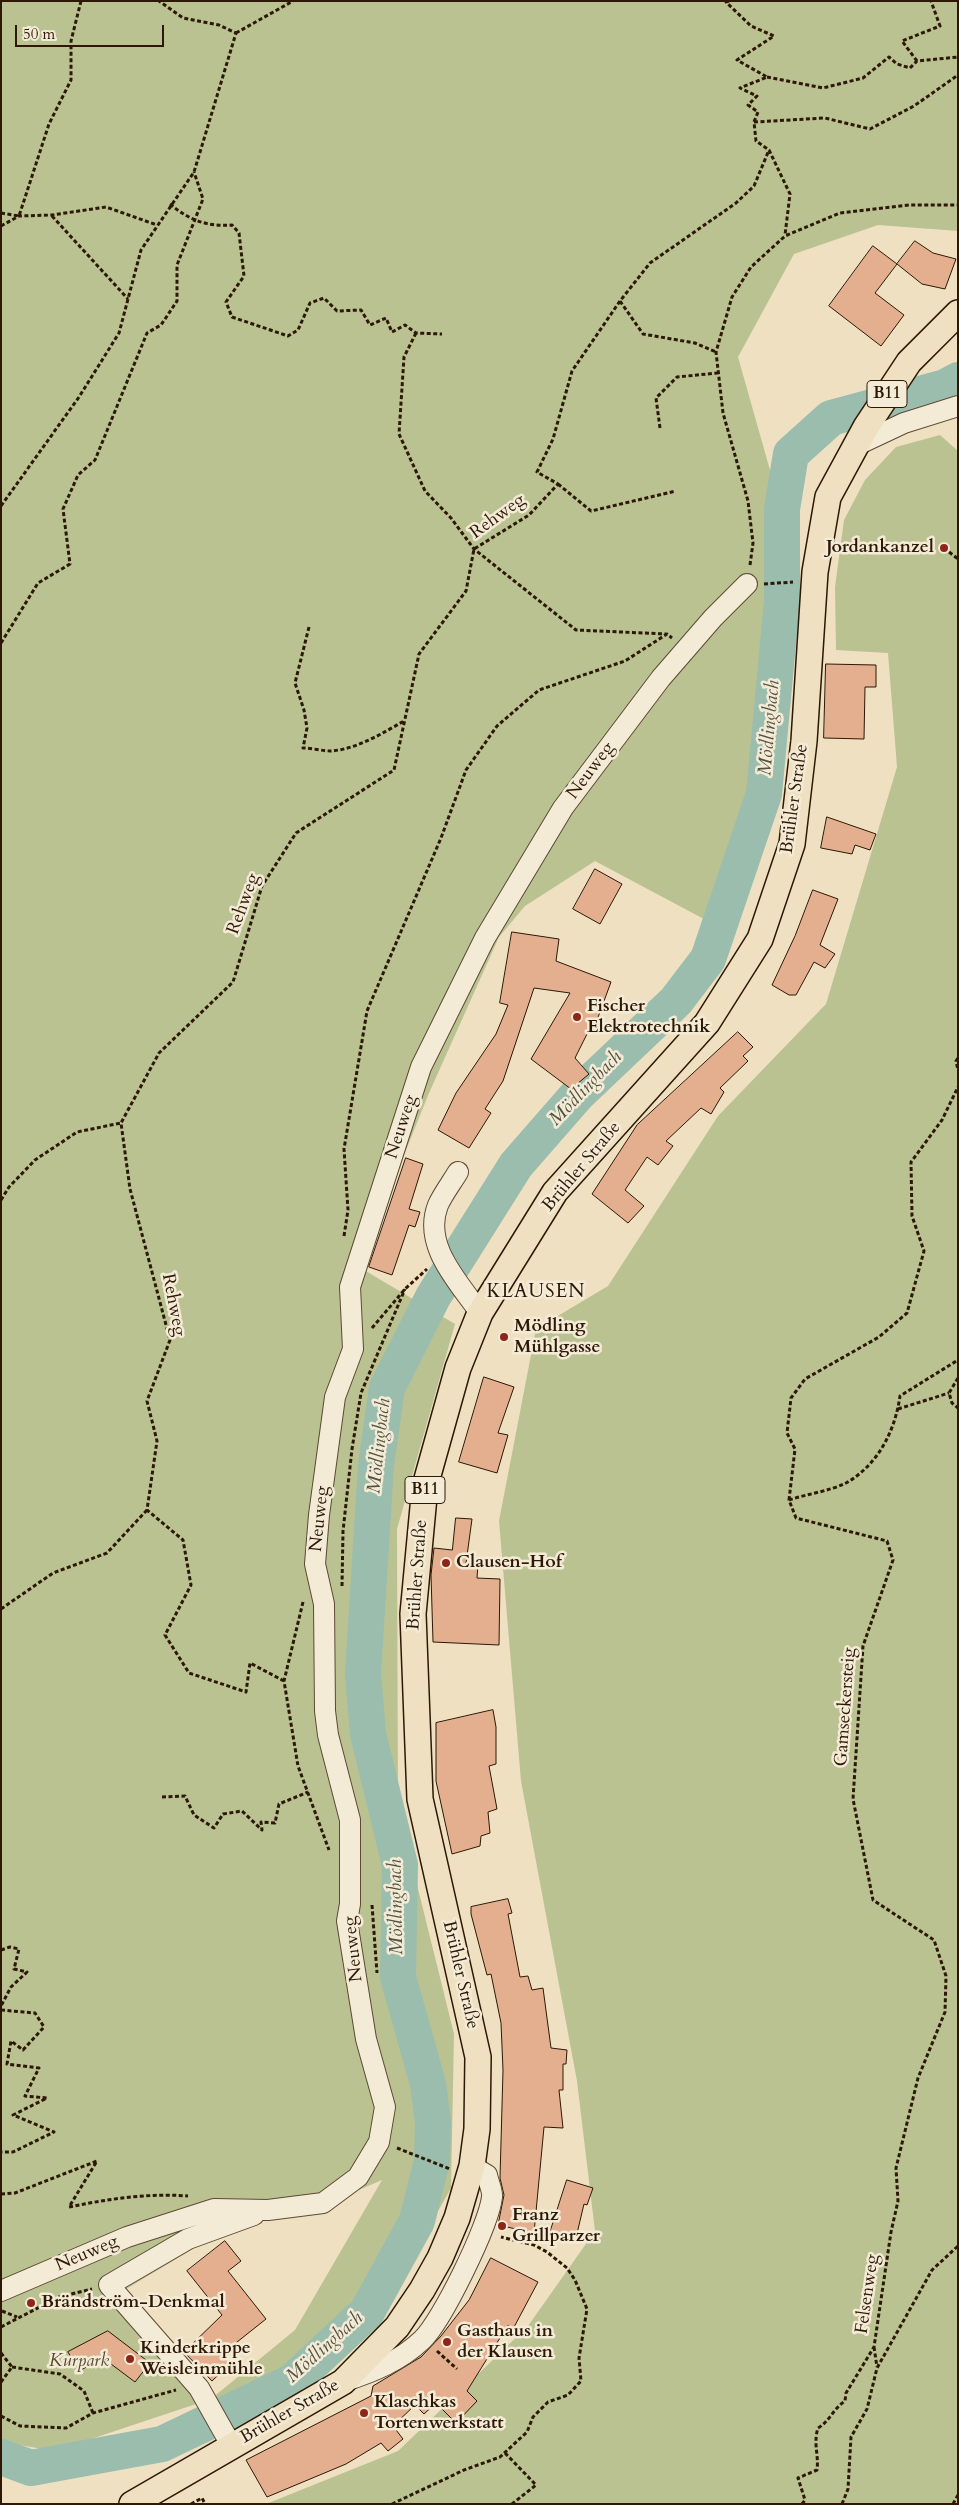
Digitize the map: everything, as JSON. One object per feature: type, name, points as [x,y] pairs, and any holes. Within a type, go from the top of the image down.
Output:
[{"type":"main road","name":"Brühler Straße","points":[[132,2504],[343,2382],[397,2327],[422,2290],[440,2258],[457,2218],[464,2169],[477,2119],[478,2057],[420,1799],[413,1614],[425,1486],[458,1368],[480,1312],[556,1192],[707,1023],[760,938],[792,844],[804,742],[815,572],[828,497],[860,436],[909,362],[958,313]]},
{"type":"street","points":[[860,436],[956,406]]},
{"type":"street","name":"Neuweg","points":[[1,2291],[127,2237],[214,2209],[268,2210],[323,2203],[358,2177],[379,2142],[386,2107],[366,2039],[347,1920],[350,1904],[350,1820],[326,1719],[324,1604],[315,1564],[319,1515],[335,1397],[353,1349],[350,1287],[421,1066],[485,938],[563,808],[661,678],[747,584]]},
{"type":"street","points":[[458,1172],[438,1206],[434,1233],[441,1258],[480,1312]]},
{"type":"street","points":[[343,2382],[379,2370],[423,2339],[447,2303],[481,2232],[493,2196],[487,2175],[464,2169]]},
{"type":"street","points":[[226,2436],[199,2388],[109,2285],[188,2239],[268,2210]]},
{"type":"path","points":[[1,226],[19,216],[49,124],[70,80],[71,41],[81,1]]},
{"type":"path","points":[[159,1],[183,18],[219,26],[236,33]]},
{"type":"path","points":[[1,506],[79,397],[119,333],[141,250],[170,204],[194,172],[236,33],[293,1]]},
{"type":"path","points":[[729,1],[726,2],[751,26],[774,36],[737,60],[767,77],[823,88],[863,78],[889,56],[897,64],[910,68],[917,61],[958,57]]},
{"type":"path","points":[[917,61],[902,40],[940,26],[931,1]]},
{"type":"path","points":[[754,122],[825,118],[870,129],[914,106],[958,75]]},
{"type":"path","points":[[767,77],[740,88],[758,96],[748,105],[758,112],[754,122],[756,141],[769,150],[790,194],[785,236]]},
{"type":"path","points":[[676,491],[591,512],[558,484],[537,472],[553,439],[572,371],[620,301],[650,263],[736,203],[754,186],[769,150]]},
{"type":"path","points":[[1,643],[38,583],[70,564],[63,509],[78,475],[94,460],[146,333],[161,325],[177,301],[178,264],[203,199],[194,172]]},
{"type":"path","points":[[170,204],[195,221],[213,226],[232,225],[238,233],[244,276],[226,302],[232,317],[288,336],[298,330],[310,303],[324,298],[337,311],[360,310],[370,326],[386,318],[392,332],[405,325],[416,333],[442,334]]},
{"type":"path","points":[[747,584],[752,543],[748,501],[723,413],[716,352],[732,297],[751,267],[785,236],[840,213],[910,205],[958,205]]},
{"type":"path","points":[[1,213],[19,216],[52,215],[106,206],[157,225]]},
{"type":"path","points":[[52,215],[128,299]]},
{"type":"path","points":[[620,301],[643,334],[695,343],[716,352]]},
{"type":"path","points":[[416,333],[404,357],[399,434],[425,491],[451,518],[474,550],[576,630],[667,634],[688,647]]},
{"type":"path","points":[[660,428],[656,398],[676,377],[718,373]]},
{"type":"path","name":"Rehweg","points":[[147,1510],[157,1441],[147,1401],[170,1340],[130,1189],[120,1123],[159,1053],[233,982],[262,886],[296,833],[394,770],[420,654],[466,591],[474,550],[529,516],[558,484]]},
{"type":"path","points":[[944,548],[958,559]]},
{"type":"path","points":[[770,584],[800,581]]},
{"type":"path","points":[[309,627],[295,683],[304,710],[307,728],[303,748],[331,750],[344,748],[374,738],[405,720]]},
{"type":"path","points":[[344,1239],[348,1210],[344,1149],[367,1011],[440,838],[466,770],[497,726],[539,690],[625,661],[667,634]]},
{"type":"path","points":[[958,1058],[956,1061],[958,1070]]},
{"type":"path","points":[[958,1087],[942,1120],[911,1162],[912,1216],[924,1251],[907,1313],[879,1337],[805,1379],[791,1398],[787,1433],[795,1449],[790,1500],[845,1483],[871,1465],[891,1432],[900,1396],[958,1360]]},
{"type":"path","points":[[1,1200],[8,1187],[35,1160],[77,1132],[120,1123]]},
{"type":"path","points":[[353,1349],[405,1289],[441,1258]]},
{"type":"path","points":[[341,1595],[343,1531],[352,1449],[361,1393],[405,1289]]},
{"type":"path","points":[[898,1409],[949,1393],[958,1378]]},
{"type":"path","points":[[949,1393],[952,1403],[958,1408]]},
{"type":"path","name":"Gamseckersteig","points":[[790,1500],[796,1518],[887,1542],[893,1560],[863,1646],[853,1799],[873,1900],[934,1940],[946,1976],[945,2012],[918,2078],[896,2168],[898,2201],[891,2232]]},
{"type":"path","points":[[1,1609],[53,1573],[106,1553],[147,1510],[183,1540],[191,1585],[165,1635],[189,1674],[246,1692],[250,1663],[284,1681]]},
{"type":"path","points":[[162,1797],[185,1796],[194,1814],[214,1828],[223,1814],[242,1811],[262,1830],[261,1822],[276,1823],[279,1804],[308,1792]]},
{"type":"path","points":[[371,1897],[378,1981]]},
{"type":"path","points":[[1,1950],[10,1947],[19,1949],[14,1969],[27,1972],[11,1987],[1,2006]]},
{"type":"path","points":[[1,2010],[35,2014],[44,2028],[23,2050],[12,2041],[7,2064],[39,2068],[26,2096],[47,2098],[13,2115],[54,2132],[13,2152],[1,2152]]},
{"type":"path","points":[[419,2156],[464,2169]]},
{"type":"path","points":[[1,2194],[15,2193],[97,2161],[70,2207],[104,2200],[163,2194],[211,2197],[214,2209]]},
{"type":"path","points":[[392,2504],[464,2470],[500,2457],[512,2448],[527,2432],[533,2417],[548,2402],[568,2395],[581,2381],[579,2358],[587,2309],[567,2268],[547,2252],[534,2245],[481,2232]]},
{"type":"path","name":"Felsenweg","points":[[802,2504],[805,2500],[798,2478],[817,2470],[818,2459],[814,2448],[818,2428],[828,2422],[836,2408],[845,2401],[846,2393],[874,2347],[891,2232]]},
{"type":"path","points":[[842,2504],[848,2489],[851,2437],[867,2409],[877,2368],[932,2270],[958,2246]]},
{"type":"path","points":[[1,2327],[59,2297],[109,2285]]},
{"type":"path","points":[[1,2311],[18,2317]]},
{"type":"path","points":[[423,2339],[457,2369]]},
{"type":"path","points":[[874,2347],[877,2368]]},
{"type":"path","points":[[1,2353],[12,2367],[60,2374],[84,2391],[93,2413]]},
{"type":"path","points":[[1,2382],[12,2367]]},
{"type":"path","points":[[1,2416],[20,2426],[66,2428],[93,2413],[176,2389],[199,2388]]},
{"type":"path","points":[[505,2453],[536,2484],[512,2504]]},
{"type":"path","points":[[953,2504],[958,2495]]},
{"type":"path","points":[[191,2504],[202,2498],[205,2504]]},
{"type":"green space","name":"Kurpark","points":[[1,1],[958,1],[958,231],[878,225],[794,254],[738,357],[792,548],[769,809],[732,934],[595,861],[525,906],[499,937],[429,1093],[359,1267],[455,1324],[397,1529],[398,1808],[454,2034],[451,2188],[401,2277],[309,2379],[230,2422],[211,2399],[55,2451],[1,2442]],"holes":[[[382,2180],[295,2330],[211,2399],[121,2292],[223,2231],[269,2214],[322,2206]]]},
{"type":"green space","points":[[940,435],[958,451],[958,2504],[266,2504],[398,2451],[528,2326],[595,2231],[577,2081],[521,1781],[499,1521],[536,1329],[608,1286],[718,1116],[826,1004],[897,767],[888,653],[836,650],[835,587],[844,520],[865,480],[896,447]]},
{"type":"building","points":[[915,241],[933,253],[956,259],[945,289],[922,284],[897,264]]},
{"type":"building","points":[[873,246],[897,264],[875,293],[904,315],[881,346],[829,306]]},
{"type":"building","points":[[826,664],[876,665],[876,687],[865,687],[864,739],[824,738]]},
{"type":"building","points":[[827,817],[876,834],[870,850],[855,845],[852,854],[821,848]]},
{"type":"building","points":[[595,869],[622,884],[600,924],[573,909]]},
{"type":"building","points":[[813,890],[838,899],[820,945],[835,954],[825,968],[814,962],[796,995],[789,995],[772,985],[795,936]]},
{"type":"building","points":[[512,932],[559,939],[556,961],[611,982],[593,1031],[589,1030],[575,1058],[589,1074],[571,1089],[531,1059],[570,993],[534,988],[503,1081],[485,1109],[491,1113],[469,1148],[438,1130],[456,1093],[496,1034],[508,1005],[500,1003]]},
{"type":"building","points":[[738,1032],[753,1047],[743,1056],[748,1061],[720,1088],[724,1092],[711,1114],[701,1108],[666,1141],[673,1146],[658,1165],[647,1157],[625,1190],[644,1206],[628,1223],[592,1194],[637,1125]]},
{"type":"building","points":[[406,1158],[423,1164],[409,1209],[420,1212],[415,1227],[409,1225],[392,1275],[369,1267]]},
{"type":"building","points":[[484,1377],[514,1387],[498,1433],[508,1435],[497,1473],[459,1462]]},
{"type":"building","points":[[456,1518],[472,1519],[466,1563],[478,1564],[477,1578],[500,1579],[499,1645],[433,1642],[431,1575],[434,1548],[452,1550]]},
{"type":"building","points":[[493,1710],[496,1727],[496,1764],[489,1766],[497,1809],[488,1812],[490,1833],[481,1836],[480,1846],[452,1854],[436,1781],[436,1723]]},
{"type":"building","points":[[508,1899],[512,1913],[508,1914],[520,1977],[528,1976],[532,1990],[543,1988],[551,2048],[567,2050],[566,2064],[563,2064],[563,2090],[559,2090],[563,2128],[544,2127],[534,2233],[498,2225],[504,2195],[500,2178],[503,2070],[501,2023],[491,1974],[487,1975],[471,1914],[471,1907]]},
{"type":"building","points":[[567,2180],[593,2188],[587,2205],[584,2204],[575,2242],[549,2236]]},
{"type":"building","points":[[225,2241],[241,2261],[228,2271],[266,2319],[222,2354],[231,2363],[212,2381],[184,2352],[222,2315],[187,2271]]},
{"type":"building","points":[[491,2258],[538,2282],[513,2329],[508,2325],[467,2391],[477,2401],[456,2423],[436,2403],[424,2414],[415,2405],[393,2426],[403,2439],[388,2451],[381,2443],[346,2464],[267,2497],[246,2460],[371,2396],[373,2386],[421,2357],[441,2336],[469,2300]]},
{"type":"building","points":[[108,2331],[150,2363],[135,2382],[103,2358],[79,2371],[68,2352]]},
{"type":"waterway","name":"Mödlingbach","points":[[1,2457],[31,2468],[162,2444],[292,2382],[367,2312],[417,2221],[432,2161],[433,2122],[428,2084],[398,1977],[400,1865],[368,1734],[363,1674],[376,1465],[387,1388],[433,1297],[516,1165],[578,1094],[676,1001],[708,959],[764,794],[782,601],[782,509],[791,454],[831,418],[945,387],[958,380]]},
{"type":"place","name":"Jordankanzel","points":[[944,548]]},
{"type":"place","name":"Fischer Elektrotechnik","points":[[577,1017]]},
{"type":"place","name":"Mödling Mühlgasse","points":[[504,1337]]},
{"type":"place","name":"Clausen-Hof","points":[[446,1563]]},
{"type":"place","name":"Franz Grillparzer","points":[[502,2226]]},
{"type":"place","name":"Brändström-Denkmal","points":[[31,2303]]},
{"type":"place","name":"Gasthaus in der Klausen","points":[[447,2342]]},
{"type":"place","name":"Kinderkrippe Weisleinmühle","points":[[130,2359]]},
{"type":"place","name":"Klaschkas Tortenwerkstatt","points":[[364,2413]]},
{"type":"district","name":"KLAUSEN","points":[[536,1293]]}]
